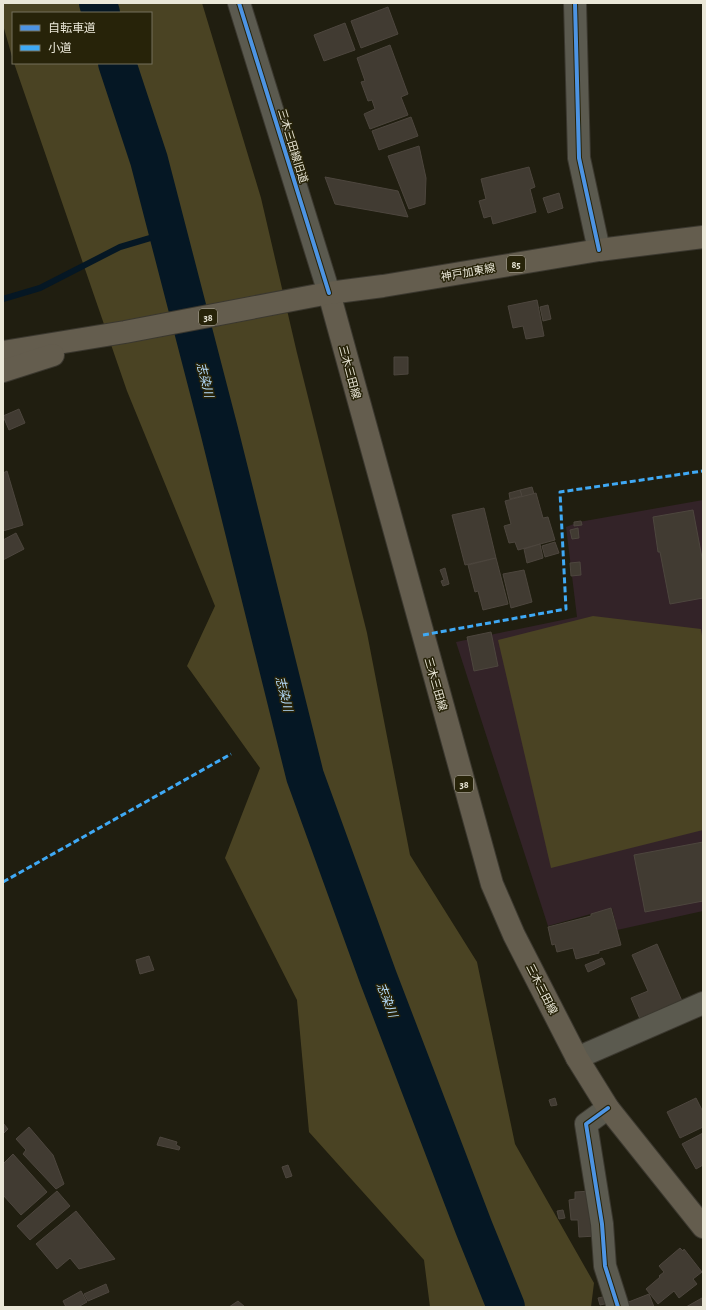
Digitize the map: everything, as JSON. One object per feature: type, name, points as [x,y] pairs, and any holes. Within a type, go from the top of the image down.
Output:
[{"type":"main road","name":"神戸加東線","points":[[329,294],[600,250],[703,237]]},
{"type":"main road","name":"38","points":[[3,352],[125,332],[329,294]]},
{"type":"main road","name":"三木三田線","points":[[329,294],[492,884],[514,936],[577,1058],[608,1108],[703,1227]]},
{"type":"main road","name":"38","points":[[3,371],[125,332]]},
{"type":"street","name":"三木三田線旧道","points":[[239,3],[329,294]]},
{"type":"street","points":[[575,3],[579,158],[600,250]]},
{"type":"street","points":[[577,1058],[703,1003]]},
{"type":"street","points":[[608,1108],[586,1124],[602,1224],[605,1266],[618,1307]]},
{"type":"shaded area","points":[[3,3],[202,3],[261,198],[297,353],[367,633],[410,855],[477,962],[515,1144],[594,1283],[591,1307],[430,1307],[424,1260],[309,1132],[297,1000],[225,858],[260,768],[187,666],[215,606],[127,391],[14,64],[152,64],[152,12],[12,12],[12,56],[3,25]]},
{"type":"shaded area","points":[[703,500],[703,911],[617,930],[612,908],[548,926],[456,642],[577,617],[566,527],[579,522]]},
{"type":"shaded area","points":[[593,616],[701,629],[703,642],[703,830],[551,868],[498,640]]},
{"type":"building","points":[[388,7],[398,34],[361,48],[351,21]]},
{"type":"building","points":[[345,23],[355,50],[324,61],[314,35]]},
{"type":"building","points":[[390,45],[408,94],[401,97],[408,115],[370,129],[364,114],[375,109],[372,100],[368,101],[361,82],[365,81],[357,58]]},
{"type":"building","points":[[411,117],[418,136],[379,150],[372,131]]},
{"type":"building","points":[[419,146],[426,178],[425,204],[409,209],[388,156]]},
{"type":"building","points":[[529,167],[535,187],[530,189],[536,212],[493,224],[491,216],[484,218],[479,201],[486,199],[481,179]]},
{"type":"building","points":[[325,177],[398,191],[408,217],[335,204]]},
{"type":"building","points":[[559,193],[563,208],[548,213],[543,198]]},
{"type":"building","points":[[537,300],[544,336],[526,339],[523,326],[513,328],[508,306]]},
{"type":"building","points":[[548,305],[551,319],[543,321],[540,307]]},
{"type":"building","points":[[394,357],[408,357],[408,374],[394,375]]},
{"type":"building","points":[[19,409],[25,423],[9,430],[3,416]]},
{"type":"building","points":[[7,471],[23,525],[3,531],[3,473]]},
{"type":"building","points":[[532,487],[534,494],[522,497],[520,490]]},
{"type":"building","points":[[520,490],[522,496],[510,499],[509,493]]},
{"type":"building","points":[[536,493],[543,518],[548,517],[555,540],[518,550],[515,542],[509,543],[504,526],[511,524],[505,501]]},
{"type":"building","points":[[484,508],[496,558],[465,565],[452,515]]},
{"type":"building","points":[[693,510],[703,563],[703,598],[670,604],[660,552],[658,552],[653,517]]},
{"type":"building","points":[[581,521],[582,525],[574,526],[574,522]]},
{"type":"building","points":[[578,528],[579,538],[572,539],[570,530]]},
{"type":"building","points":[[16,533],[24,549],[3,560],[3,540]]},
{"type":"building","points":[[555,542],[559,553],[545,557],[542,546]]},
{"type":"building","points":[[540,544],[543,558],[527,563],[524,549]]},
{"type":"building","points":[[496,558],[508,604],[483,610],[478,591],[475,592],[468,565]]},
{"type":"building","points":[[580,562],[581,575],[571,576],[570,563]]},
{"type":"building","points":[[445,568],[449,584],[443,586],[441,581],[444,580],[440,570]]},
{"type":"building","points":[[524,570],[532,602],[511,608],[503,574]]},
{"type":"building","points":[[491,632],[498,666],[474,671],[467,637]]},
{"type":"building","points":[[703,842],[703,901],[645,912],[634,855]]},
{"type":"building","points":[[611,908],[621,945],[576,959],[573,948],[557,952],[555,944],[552,945],[548,927],[591,916],[591,914]]},
{"type":"building","points":[[657,944],[682,1001],[640,1019],[631,998],[648,991],[632,955]]},
{"type":"building","points":[[149,956],[154,970],[140,974],[136,960]]},
{"type":"building","points":[[602,958],[605,964],[588,972],[585,965]]},
{"type":"building","points":[[555,1098],[557,1105],[551,1106],[549,1100]]},
{"type":"building","points":[[696,1098],[703,1112],[703,1127],[680,1138],[667,1112]]},
{"type":"building","points":[[3,1123],[8,1129],[3,1134]]},
{"type":"building","points":[[29,1127],[53,1155],[64,1184],[56,1189],[23,1154],[26,1150],[16,1139]]},
{"type":"building","points":[[703,1133],[703,1165],[696,1169],[682,1144]]},
{"type":"building","points":[[160,1137],[177,1142],[176,1145],[180,1147],[179,1150],[157,1145]]},
{"type":"building","points":[[13,1154],[47,1192],[21,1215],[3,1195],[3,1164]]},
{"type":"building","points":[[288,1165],[292,1176],[286,1178],[282,1167]]},
{"type":"building","points":[[57,1191],[70,1206],[30,1240],[17,1226]]},
{"type":"building","points":[[592,1191],[596,1236],[579,1237],[578,1220],[571,1220],[569,1200],[575,1199],[575,1192]]},
{"type":"building","points":[[563,1210],[565,1218],[559,1219],[557,1211]]},
{"type":"building","points":[[76,1211],[115,1259],[79,1269],[70,1258],[57,1269],[36,1244]]},
{"type":"building","points":[[680,1248],[683,1251],[684,1249],[702,1272],[693,1279],[697,1284],[679,1298],[674,1291],[658,1304],[646,1289],[664,1272],[659,1266]]},
{"type":"building","points":[[106,1284],[109,1292],[88,1301],[84,1294]]},
{"type":"building","points":[[81,1291],[87,1302],[78,1307],[66,1307],[63,1301]]},
{"type":"building","points":[[649,1294],[654,1307],[628,1307],[626,1303]]},
{"type":"building","points":[[607,1296],[609,1303],[600,1305],[598,1298]]},
{"type":"building","points":[[702,1298],[703,1307],[686,1307]]},
{"type":"building","points":[[238,1301],[245,1307],[229,1307]]},
{"type":"waterway","name":"志染川","points":[[98,3],[101,12]]},
{"type":"waterway","name":"志染川","points":[[117,64],[149,160],[219,430],[305,776],[378,977],[474,1228],[506,1307]]},
{"type":"waterway","points":[[3,299],[40,288],[120,247],[167,233]]},
{"type":"marked path","points":[[423,635],[566,609],[560,492],[703,471]]},
{"type":"marked path","points":[[3,882],[231,754]]},
{"type":"cycle path","points":[[239,3],[329,293]]},
{"type":"cycle path","points":[[575,3],[579,158],[599,250]]},
{"type":"cycle path","points":[[608,1108],[586,1124],[602,1224],[605,1266],[618,1307]]}]
